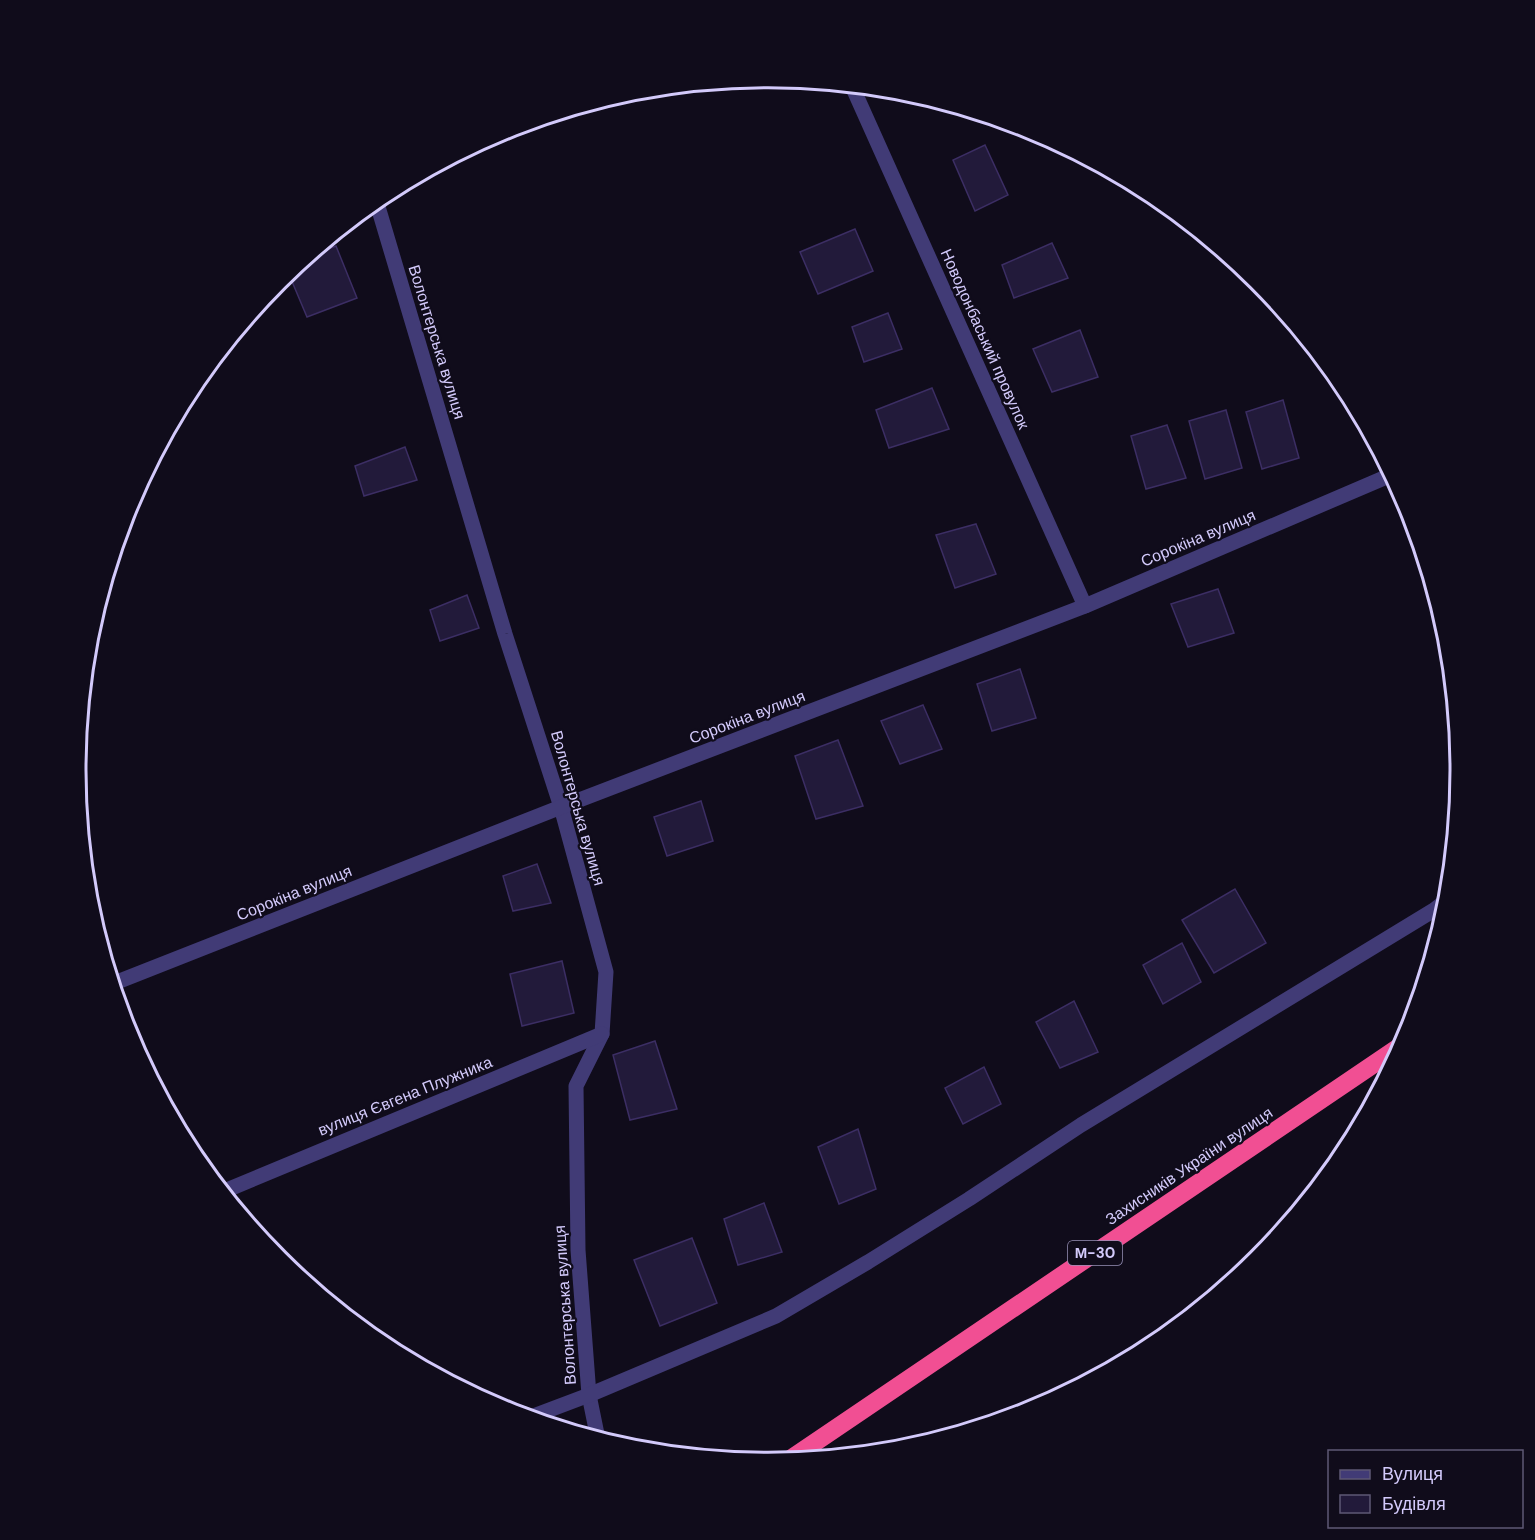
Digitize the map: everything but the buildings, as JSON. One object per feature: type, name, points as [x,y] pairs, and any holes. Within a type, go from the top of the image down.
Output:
[{"type":"highway","name":"Захисників України вулиця","points":[[802,1451],[1387,1055]]},
{"type":"street","name":"Новодонбаський провулок","points":[[856,94],[1085,606]]},
{"type":"street","name":"Волонтерська вулиця","points":[[379,210],[506,634],[561,807],[606,972],[602,1034],[576,1086],[578,1250],[589,1395],[596,1430]]},
{"type":"street","name":"Сорокіна вулиця","points":[[120,981],[561,807],[1085,606],[1384,479]]},
{"type":"street","points":[[541,1413],[776,1316],[868,1263],[1081,1125],[1435,908]]},
{"type":"street","name":"вулиця Євгена Плужника","points":[[229,1189],[602,1034]]}]
